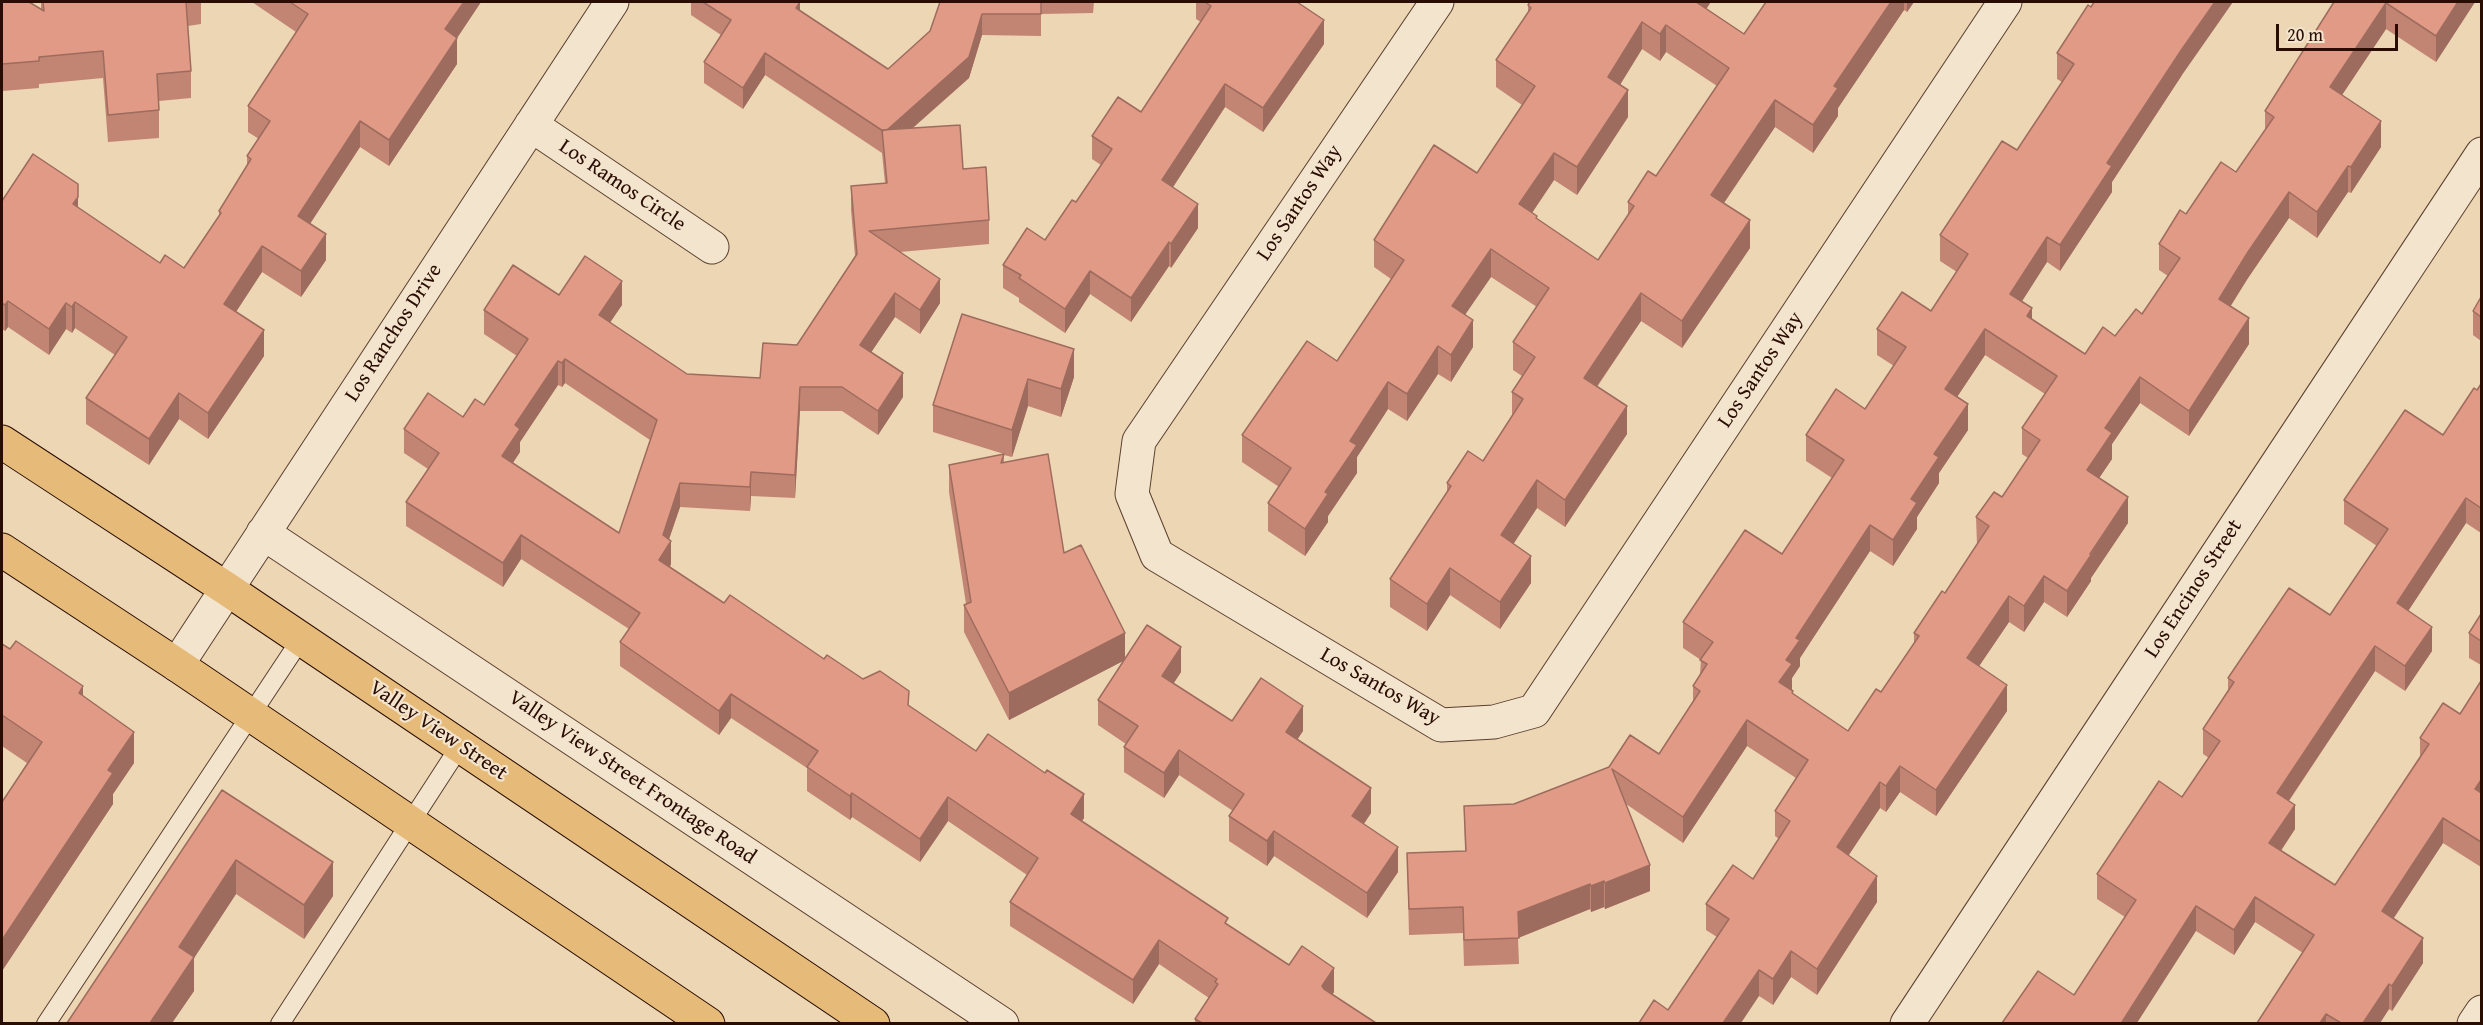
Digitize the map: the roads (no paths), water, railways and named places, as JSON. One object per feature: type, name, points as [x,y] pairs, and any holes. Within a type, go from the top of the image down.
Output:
[{"type":"main road","name":"Valley View Street","points":[[2,442],[227,589],[873,1023]]},
{"type":"main road","points":[[2,550],[177,665],[708,1023]]},
{"type":"street","name":"Los Ranchos Drive","points":[[177,665],[612,2]]},
{"type":"street","name":"Los Santos Way","points":[[1437,2],[1139,441],[1132,494],[1157,555],[1441,725],[1494,722],[1534,711],[2005,2]]},
{"type":"street","name":"Los Ramos Circle","points":[[531,125],[712,247]]},
{"type":"street","name":"Los Encinos Street","points":[[1907,1023],[2481,154]]},
{"type":"street","name":"Valley View Street Frontage Road","points":[[263,533],[1002,1023]]},
{"type":"street","points":[[2474,1023],[2481,1012]]},
{"type":"lane","points":[[46,1023],[301,639]]},
{"type":"lane","points":[[280,1023],[460,746]]}]
